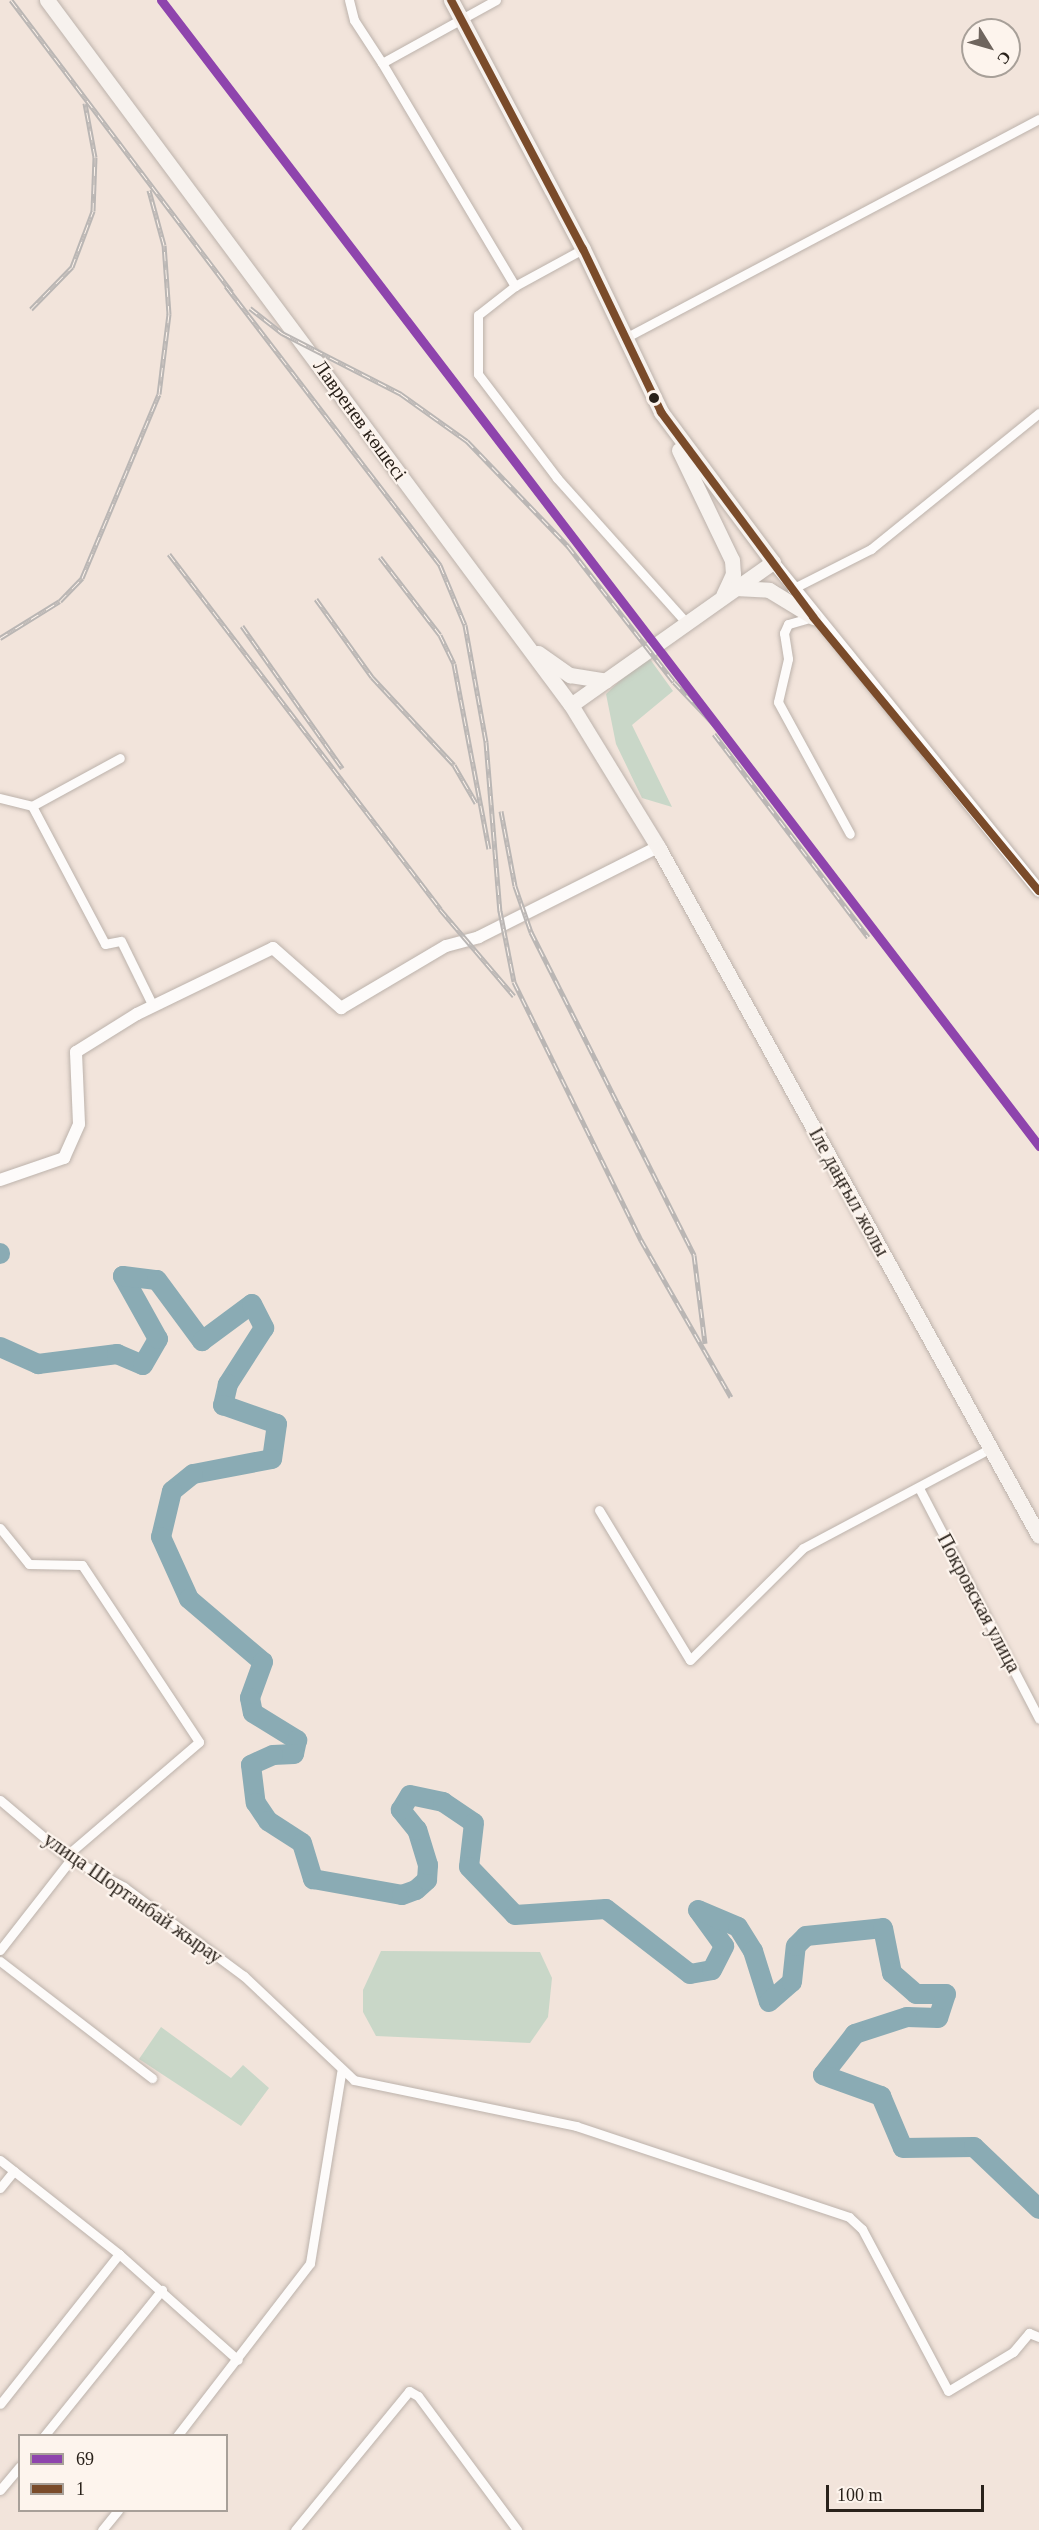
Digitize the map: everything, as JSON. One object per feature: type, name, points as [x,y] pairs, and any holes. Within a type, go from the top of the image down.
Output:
[{"type":"main road","name":"Лавренев көшесі","points":[[47,0],[571,705],[658,848]]},
{"type":"main road","points":[[451,0],[583,249],[732,560],[733,574],[728,592]]},
{"type":"main road","points":[[571,705],[685,621],[773,562],[662,412]]},
{"type":"main road","points":[[728,592],[769,590],[813,617]]},
{"type":"main road","points":[[521,640],[570,675],[606,681]]},
{"type":"main road","name":"Іле даңғыл жолы","points":[[658,848],[1039,1536]]},
{"type":"street","points":[[349,0],[354,20],[515,286]]},
{"type":"street","points":[[382,63],[460,17],[496,0]]},
{"type":"street","points":[[625,338],[1039,119]]},
{"type":"street","points":[[583,249],[515,286],[478,315],[478,374],[556,478],[685,621]]},
{"type":"street","points":[[792,589],[871,549],[1039,413]]},
{"type":"street","points":[[773,562],[813,617],[1039,891]]},
{"type":"street","points":[[813,617],[788,624],[784,633],[788,659],[778,702],[850,834]]},
{"type":"street","points":[[0,798],[32,806],[120,758]]},
{"type":"street","points":[[32,806],[105,944],[121,941],[153,1006]]},
{"type":"street","points":[[0,1180],[64,1158],[79,1124],[76,1052],[153,1006],[273,948],[341,1008],[446,946],[479,937],[658,848]]},
{"type":"street","points":[[599,1510],[690,1660],[803,1548],[991,1448]]},
{"type":"street","name":"Покровская улица","points":[[919,1488],[1039,1719]]},
{"type":"street","points":[[0,1528],[30,1564],[82,1565],[199,1742],[68,1857],[1,1946]]},
{"type":"street","name":"улица Шортанбай жырау","points":[[0,1800],[68,1857],[124,1887],[244,1976],[341,2073]]},
{"type":"street","points":[[0,1961],[152,2078]]},
{"type":"street","points":[[179,2434],[238,2360],[316,2250],[321,2183],[341,2073],[576,2126],[849,2217],[862,2229],[948,2391],[1013,2352],[1029,2332],[1039,2337]]},
{"type":"street","points":[[0,2160],[162,2290],[238,2360]]},
{"type":"street","points":[[0,2188],[14,2171]]},
{"type":"street","points":[[0,2404],[119,2254]]},
{"type":"street","points":[[46,2434],[162,2290]]},
{"type":"street","points":[[295,2530],[399,2396],[408,2391],[418,2396],[517,2530]]},
{"type":"street","points":[[0,2490],[18,2468]]},
{"type":"street","points":[[102,2530],[117,2512]]},
{"type":"green space","points":[[647,655],[673,691],[632,725],[672,807],[642,798],[616,744],[606,694]]},
{"type":"green space","points":[[381,1951],[540,1952],[552,1978],[548,2017],[530,2043],[376,2036],[363,2012],[363,1990]]},
{"type":"green space","points":[[161,2027],[231,2078],[243,2065],[269,2088],[241,2126],[139,2059]]},
{"type":"waterway","points":[[0,1347],[38,1364],[117,1354],[143,1365],[158,1339],[123,1276],[157,1280],[202,1341],[252,1304],[264,1328],[228,1384],[223,1405],[277,1424],[272,1459],[193,1474],[172,1491],[161,1537],[189,1599],[263,1662],[250,1698],[253,1713],[297,1740],[294,1754],[273,1755],[251,1765],[256,1803],[268,1821],[302,1843],[313,1879],[402,1895],[416,1890],[427,1880],[428,1865],[417,1830],[401,1810],[410,1795],[443,1802],[474,1823],[469,1867],[515,1915],[606,1909],[690,1974],[712,1970],[724,1946],[698,1910],[738,1927],[753,1951],[769,2002],[792,1982],[796,1946],[806,1936],[883,1928],[892,1973],[916,1994],[946,1994],[938,2018],[907,2017],[855,2034],[823,2075],[881,2096],[903,2148],[974,2147],[1039,2209]]},
{"type":"railway","points":[[11,0],[232,292]]},
{"type":"railway","points":[[31,309],[72,267],[93,211],[95,157],[85,103]]},
{"type":"railway","points":[[0,638],[60,601],[82,578],[159,394],[169,314],[164,245],[149,190]]},
{"type":"railway","points":[[226,286],[440,565],[465,625],[486,742],[500,911],[514,982],[641,1240],[731,1397]]},
{"type":"railway","points":[[250,308],[282,333],[401,394],[467,441],[568,546],[674,682],[728,739]]},
{"type":"railway","points":[[169,554],[440,909],[514,996]]},
{"type":"railway","points":[[380,557],[440,635],[454,664],[489,849]]},
{"type":"railway","points":[[316,599],[372,677],[454,765],[476,803]]},
{"type":"railway","points":[[242,626],[342,768]]},
{"type":"railway","points":[[714,734],[868,937]]},
{"type":"railway","points":[[501,811],[515,886],[531,932],[694,1255],[705,1343]]},
{"type":"transit line","name":"69","points":[[161,0],[1039,1146]]},
{"type":"transit line","name":"1","points":[[451,0],[583,249],[661,412],[813,617],[1039,891]]}]
